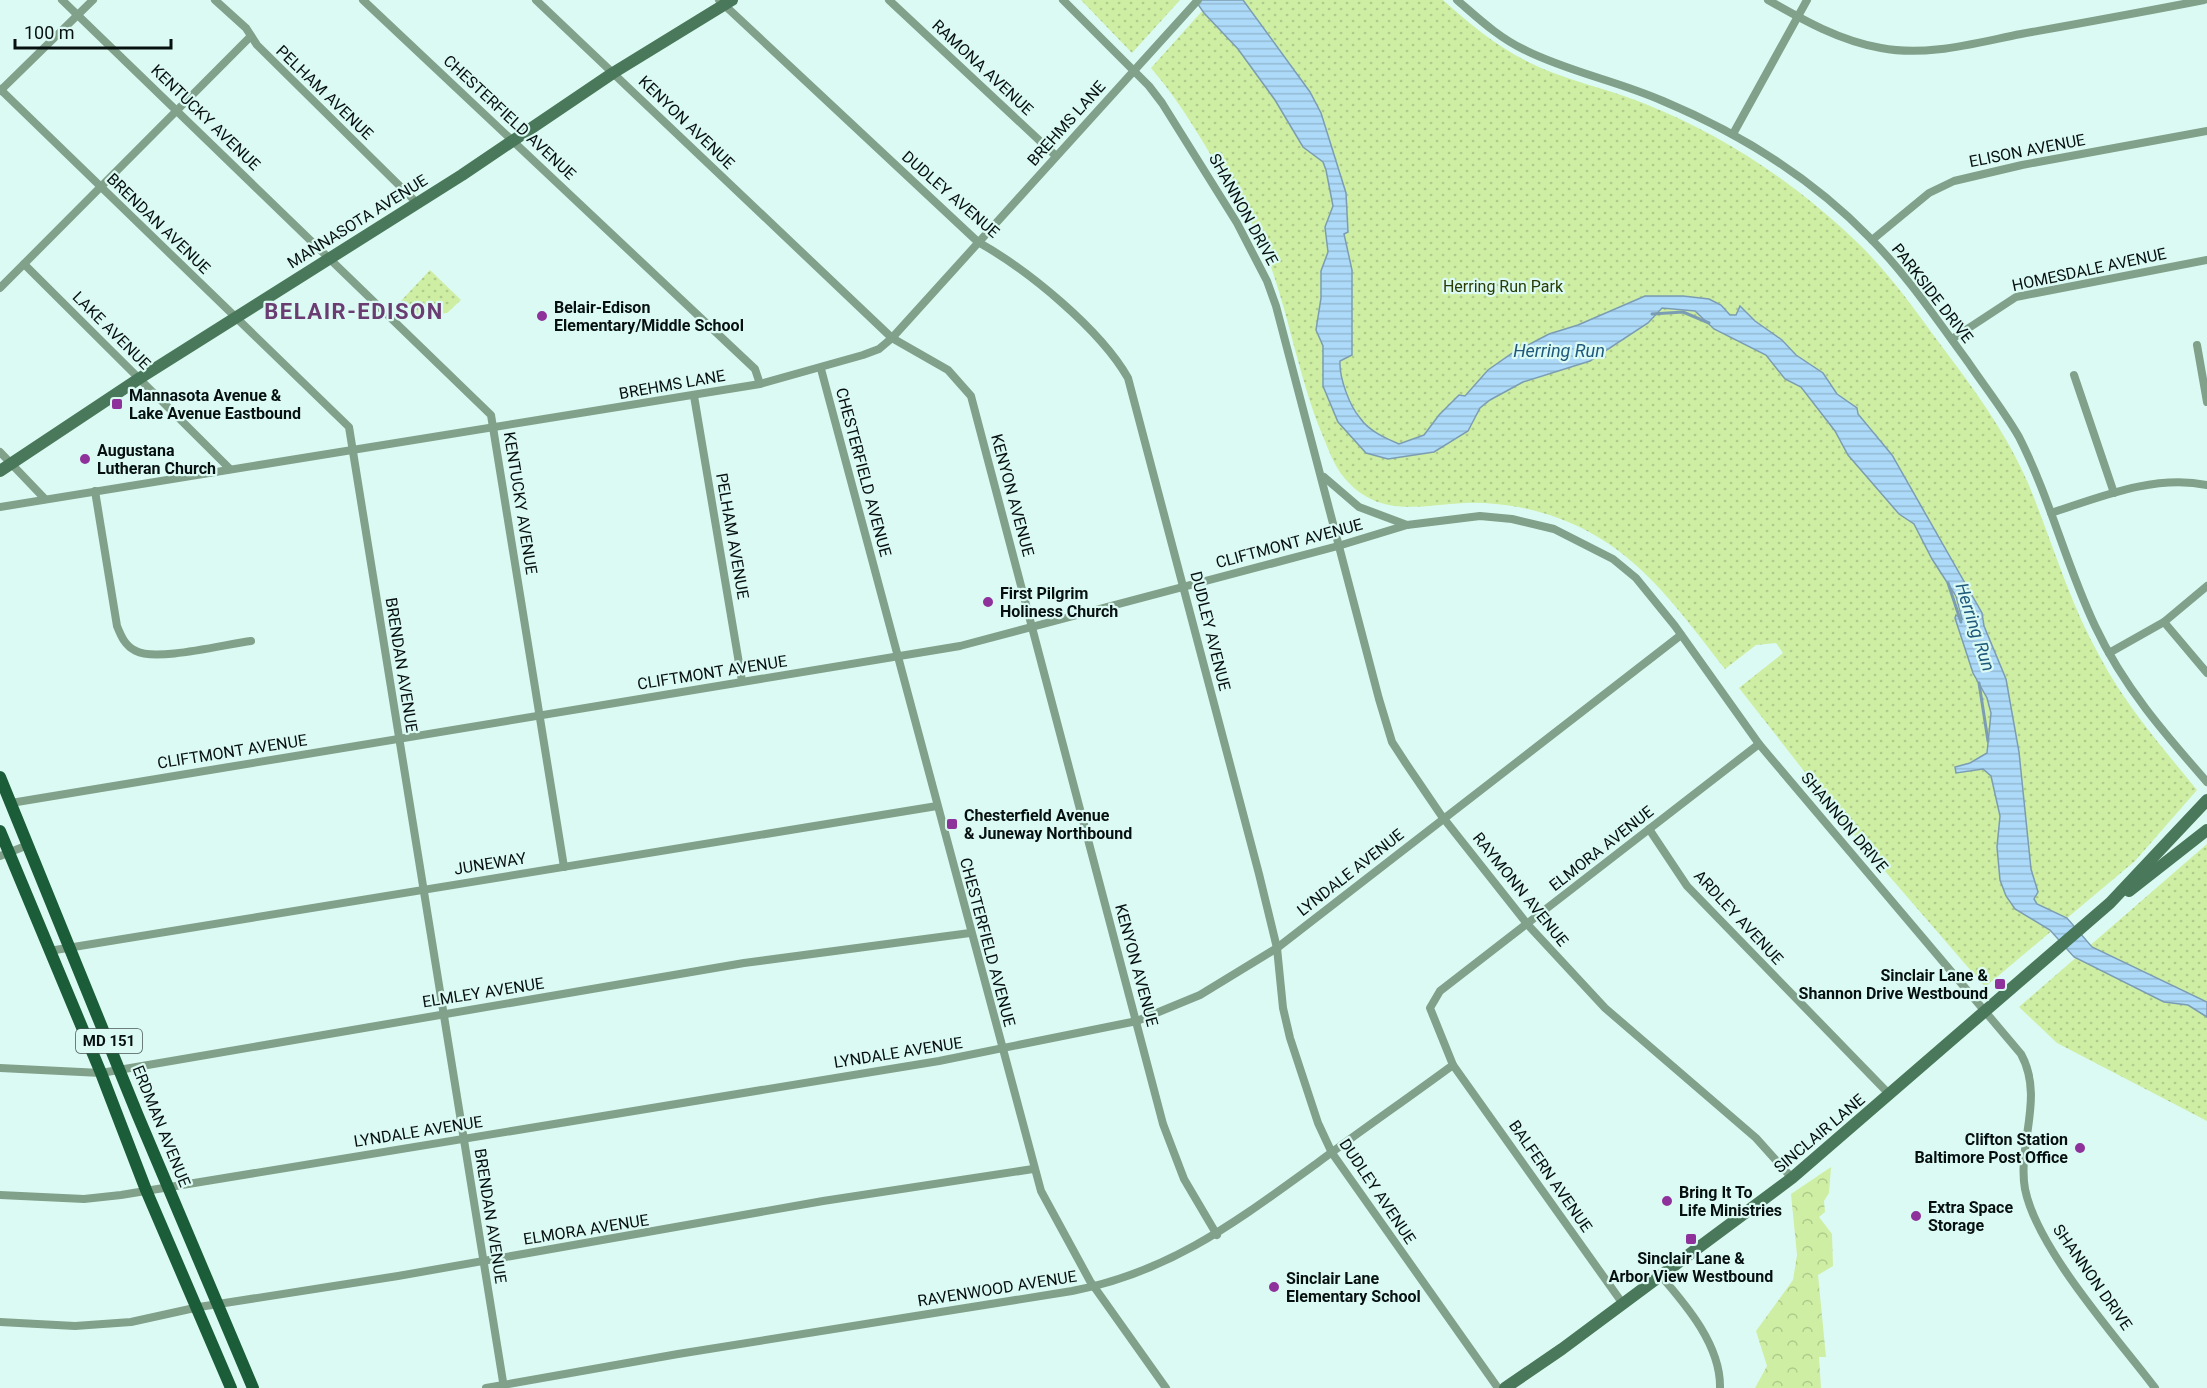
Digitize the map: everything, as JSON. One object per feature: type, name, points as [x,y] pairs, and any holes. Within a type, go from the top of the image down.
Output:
[{"type":"main road","name":"MANNASOTA AVENUE","points":[[0,471],[140,378],[417,203],[725,2]]},
{"type":"main road","name":"ERDMAN AVENUE","points":[[0,777],[254,1388]]},
{"type":"main road","name":"SINCLAIR LANE","points":[[1504,1388],[1623,1304],[1792,1178],[2110,903],[2207,800]]},
{"type":"main road","name":"SINCLAIR LANE","points":[[2110,903],[2145,880],[2207,830]]},
{"type":"main road","name":"MD 151","points":[[0,831],[4,854],[49,951],[101,1073],[146,1191],[199,1307],[231,1388]]},
{"type":"street","name":"KENTUCKY AVENUE","points":[[62,0],[491,415],[564,867]]},
{"type":"street","points":[[0,90],[93,0]]},
{"type":"street","name":"CHESTERFIELD AVENUE","points":[[363,0],[755,369],[760,384]]},
{"type":"street","name":"KENYON AVENUE","points":[[536,0],[892,338],[948,370],[971,396],[1167,1138],[1184,1179],[1217,1235]]},
{"type":"street","name":"RAMONA AVENUE","points":[[889,0],[1056,156]]},
{"type":"street","name":"SHANNON DRIVE","points":[[1063,0],[1149,86],[1175,122],[1237,224],[1267,281],[1286,340],[1338,546]]},
{"type":"street","name":"BREHMS LANE","points":[[0,507],[352,448],[494,429],[694,396],[760,384],[821,369],[872,352],[892,338],[1198,0]]},
{"type":"street","name":"PARKSIDE DRIVE","points":[[1457,0],[1495,32],[1524,50],[1664,101],[1733,134],[1784,166],[1818,192],[1872,240],[1952,339],[2013,427],[2033,466],[2074,578],[2109,653],[2139,703],[2207,782]]},
{"type":"street","points":[[1768,0],[1797,18],[1880,48],[1931,50],[2205,0]]},
{"type":"street","points":[[1733,134],[1807,0]]},
{"type":"street","name":"PELHAM AVENUE","points":[[218,1],[257,45],[417,203]]},
{"type":"street","name":"DUDLEY AVENUE","points":[[725,2],[978,242],[1020,269],[1053,296],[1111,353],[1122,368],[1137,404],[1185,586],[1277,948],[1283,1008],[1290,1038],[1317,1122],[1332,1153],[1498,1388]]},
{"type":"street","points":[[0,288],[251,36]]},
{"type":"street","name":"BRENDAN AVENUE","points":[[0,90],[349,426],[503,1387]]},
{"type":"street","name":"ELISON AVENUE","points":[[1872,240],[1929,193],[1954,181],[2022,165],[2207,131]]},
{"type":"street","name":"HOMESDALE AVENUE","points":[[1952,339],[2016,297],[2207,260]]},
{"type":"street","name":"LAKE AVENUE","points":[[24,264],[230,469]]},
{"type":"street","points":[[2197,345],[2207,402]]},
{"type":"street","name":"CHESTERFIELD AVENUE","points":[[821,369],[1033,1168],[1057,1225],[1095,1287],[1166,1388]]},
{"type":"street","points":[[2074,375],[2114,493]]},
{"type":"street","name":"PELHAM AVENUE","points":[[694,396],[742,681]]},
{"type":"street","points":[[0,452],[13,463],[45,500]]},
{"type":"street","name":"SHANNON DRIVE","points":[[1322,476],[1340,494],[1359,507],[1407,525],[1480,516],[1512,519],[1554,529],[1612,559],[1636,579],[1681,635],[1759,744],[2021,1054],[2027,1068],[2031,1117],[2024,1156],[2024,1181],[2033,1211],[2059,1260],[2155,1388]]},
{"type":"street","points":[[2051,513],[2114,493],[2161,483],[2207,485]]},
{"type":"street","points":[[95,491],[117,626],[129,647],[141,653],[161,654],[251,641]]},
{"type":"street","name":"CLIFTMONT AVENUE","points":[[11,803],[960,646],[1338,546],[1407,525]]},
{"type":"street","name":"RAYMONN AVENUE","points":[[1338,546],[1392,742],[1444,818],[1528,925],[1605,1008],[1755,1138],[1792,1178]]},
{"type":"street","points":[[2109,653],[2164,622],[2207,585]]},
{"type":"street","points":[[2164,622],[2207,674]]},
{"type":"street","name":"LYNDALE AVENUE","points":[[0,1194],[84,1199],[146,1191],[1001,1050],[1137,1021],[1200,995],[1277,948],[1681,635]]},
{"type":"street","name":"ELMORA AVENUE","points":[[1453,1065],[1432,1015],[1432,1002],[1440,991],[1649,829],[1710,785],[1759,744]]},
{"type":"street","name":"JUNEWAY","points":[[49,951],[937,806]]},
{"type":"street","name":"ARDLEY AVENUE","points":[[1649,829],[1686,885],[1890,1095]]},
{"type":"street","points":[[4,854],[28,845]]},
{"type":"street","name":"ELMLEY AVENUE","points":[[0,1068],[101,1073],[801,954],[970,933]]},
{"type":"street","name":"RAVENWOOD AVENUE","points":[[486,1388],[1095,1287],[1124,1280],[1160,1265],[1217,1235],[1453,1065]]},
{"type":"street","name":"BALFERN AVENUE","points":[[1453,1065],[1623,1304]]},
{"type":"street","name":"ELMORA AVENUE","points":[[0,1322],[99,1326],[873,1192],[1033,1168]]},
{"type":"street","points":[[1661,1276],[1693,1312],[1717,1367],[1720,1388]]},
{"type":"green space","points":[[1081,0],[1180,0],[1132,53]]},
{"type":"green space","name":"Herring Run Park","points":[[1212,0],[1443,0],[1481,32],[1521,58],[1536,66],[1674,116],[1732,146],[1812,202],[1837,223],[1882,269],[1965,377],[1988,411],[2010,446],[2028,483],[2070,593],[2100,657],[2133,709],[2197,790],[2135,861],[1985,987],[1858,840],[1739,688],[1783,653],[1776,643],[1756,645],[1725,669],[1682,614],[1638,567],[1613,547],[1585,530],[1554,517],[1504,505],[1471,503],[1404,507],[1390,505],[1377,502],[1351,485],[1333,461],[1313,411],[1272,269],[1259,238],[1193,125],[1151,68]]},
{"type":"green space","points":[[430,270],[461,300],[447,313],[414,317],[399,303]]},
{"type":"green space","points":[[2207,844],[2207,1121],[2057,1043],[2019,1007]]},
{"type":"green space","points":[[1831,1167],[1829,1193],[1824,1201],[1825,1212],[1819,1217],[1832,1234],[1833,1266],[1818,1275],[1826,1357],[1819,1357],[1821,1388],[1755,1388],[1767,1366],[1756,1331],[1793,1280],[1797,1255],[1791,1194]]},
{"type":"water","name":"Herring Run","points":[[1195,0],[1243,0],[1310,92],[1321,113],[1346,193],[1348,232],[1344,234],[1352,270],[1352,355],[1340,361],[1341,375],[1356,412],[1368,427],[1378,434],[1399,444],[1424,435],[1439,415],[1459,395],[1465,396],[1488,370],[1511,354],[1549,334],[1578,325],[1645,296],[1709,299],[1721,305],[1730,315],[1736,315],[1740,306],[1755,321],[1782,340],[1796,355],[1823,373],[1837,394],[1857,408],[1858,414],[1892,455],[1982,613],[1984,626],[2006,679],[2019,752],[2031,869],[2038,892],[2034,899],[2037,904],[2067,918],[2092,947],[2207,1002],[2207,1017],[2188,1005],[2164,1002],[2074,957],[2050,930],[2015,909],[2006,896],[2000,880],[1997,847],[2000,816],[1991,776],[1983,769],[1956,773],[1955,767],[1970,763],[1987,753],[1991,713],[1987,698],[1973,673],[1955,618],[1956,615],[1962,619],[1956,596],[1932,559],[1914,524],[1899,514],[1848,455],[1835,431],[1801,387],[1785,379],[1766,355],[1714,329],[1695,311],[1662,308],[1648,323],[1590,361],[1523,382],[1490,400],[1480,408],[1468,431],[1434,452],[1388,459],[1366,453],[1338,422],[1323,386],[1323,346],[1316,330],[1321,298],[1321,271],[1328,252],[1325,227],[1333,206],[1323,162],[1303,147],[1275,100],[1238,49],[1204,13]]},
{"type":"waterway","name":"Herring Run","points":[[1652,314],[1683,312],[1709,323]]},
{"type":"waterway","name":"Herring Run","points":[[1948,583],[1961,622]]},
{"type":"waterway","name":"Herring Run","points":[[1979,683],[1988,741]]},
{"type":"place","name":"Belair-Edison Elementary/Middle School","points":[[542,316]]},
{"type":"place","name":"Mannasota Avenue & Lake Avenue Eastbound","points":[[117,404]]},
{"type":"place","name":"Augustana Lutheran Church","points":[[85,459]]},
{"type":"place","name":"First Pilgrim Holiness Church","points":[[988,602]]},
{"type":"place","name":"Chesterfield Avenue & Juneway Northbound","points":[[952,824]]},
{"type":"place","name":"Sinclair Lane & Shannon Drive Westbound","points":[[2000,984]]},
{"type":"place","name":"Clifton Station Baltimore Post Office","points":[[2080,1148]]},
{"type":"place","name":"Bring It To Life Ministries","points":[[1667,1201]]},
{"type":"place","name":"Extra Space Storage","points":[[1916,1216]]},
{"type":"place","name":"Sinclair Lane & Arbor View Westbound","points":[[1691,1239]]},
{"type":"place","name":"Sinclair Lane Elementary School","points":[[1274,1287]]},
{"type":"district","name":"BELAIR-EDISON","points":[[354,311]]}]
